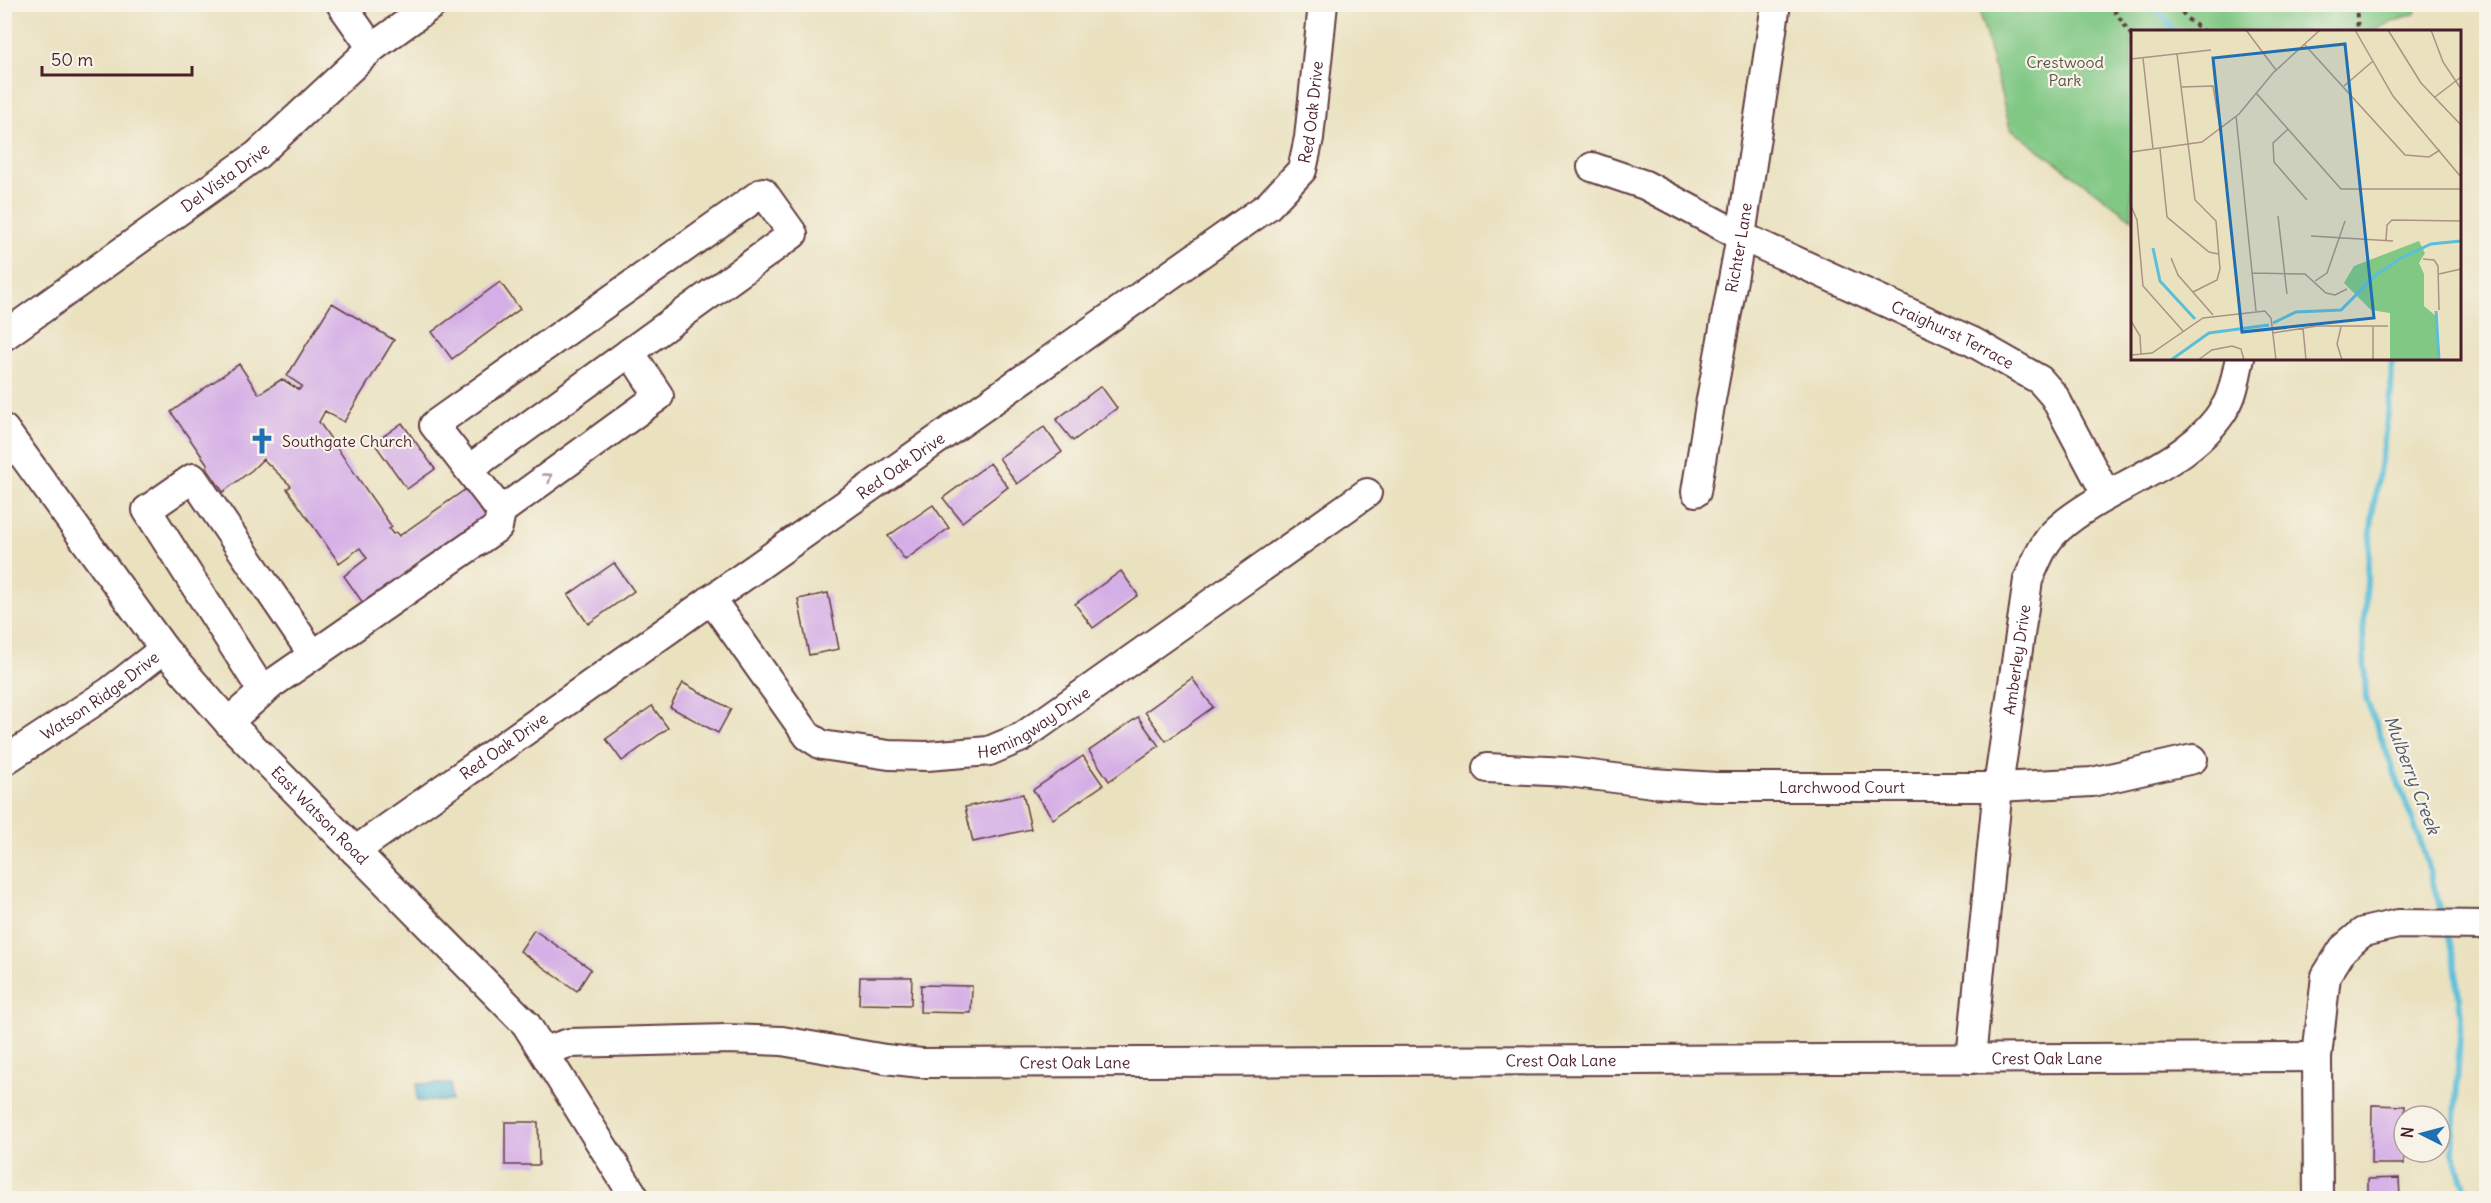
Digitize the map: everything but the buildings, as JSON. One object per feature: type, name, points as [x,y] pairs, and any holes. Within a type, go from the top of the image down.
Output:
[{"type":"street","points":[[341,4],[372,48]]},
{"type":"street","name":"Del Vista Drive","points":[[4,336],[257,155],[372,48],[433,4]]},
{"type":"street","name":"Red Oak Drive","points":[[354,851],[1268,206],[1302,170],[1309,138],[1323,4]]},
{"type":"street","name":"Richter Lane","points":[[1696,492],[1741,236],[1776,4]]},
{"type":"street","name":"Craighurst Terrace","points":[[1592,167],[1645,185],[1741,236],[1972,342],[2040,380],[2054,396],[2106,494]]},
{"type":"street","points":[[469,469],[793,234],[763,192],[434,425],[501,511]]},
{"type":"street","points":[[228,722],[263,692],[313,655],[498,528],[501,511],[659,396],[630,352]]},
{"type":"street","name":"Amberley Drive","points":[[1971,1059],[1998,788],[2028,580],[2040,552],[2057,530],[2106,494],[2178,457],[2212,426],[2227,405],[2239,360]]},
{"type":"street","name":"East Watson Road","points":[[4,429],[164,649],[228,722],[519,1017],[544,1052],[635,1198]]},
{"type":"street","points":[[263,692],[147,510],[193,478],[313,655]]},
{"type":"street","name":"Hemingway Drive","points":[[711,599],[808,736],[822,745],[889,755],[961,755],[989,751],[1022,737],[1367,493]]},
{"type":"street","name":"Watson Ridge Drive","points":[[4,761],[108,692],[164,649]]},
{"type":"street","name":"Larchwood Court","points":[[1487,768],[1568,772],[1653,783],[1717,788],[1998,788],[2092,782],[2193,759]]},
{"type":"street","points":[[2318,1198],[2317,1057],[2326,976],[2343,949],[2363,932],[2398,924],[2459,925]]},
{"type":"street","name":"Crest Oak Lane","points":[[544,1052],[569,1043],[727,1039],[782,1041],[921,1063],[2317,1057]]},
{"type":"path","points":[[2107,4],[2131,33]]},
{"type":"path","points":[[2177,4],[2186,18],[2202,30]]},
{"type":"path","points":[[2356,4],[2358,30]]},
{"type":"green space","name":"Crestwood Park","points":[[1978,4],[2418,5],[2416,13],[2373,30],[2131,30],[2131,218],[2010,128]]},
{"type":"water","points":[[417,1084],[451,1084],[451,1101],[417,1101]]},
{"type":"waterway","name":"Mulberry Creek","points":[[2153,4],[2173,30]]},
{"type":"waterway","name":"Mulberry Creek","points":[[2392,360],[2391,394],[2372,517],[2363,633],[2366,698],[2423,848],[2443,918]]},
{"type":"waterway","name":"Mulberry Creek","points":[[2447,933],[2455,963],[2461,1017],[2453,1152],[2469,1198]]},
{"type":"place","name":"Southgate Church","points":[[262,441]]}]
